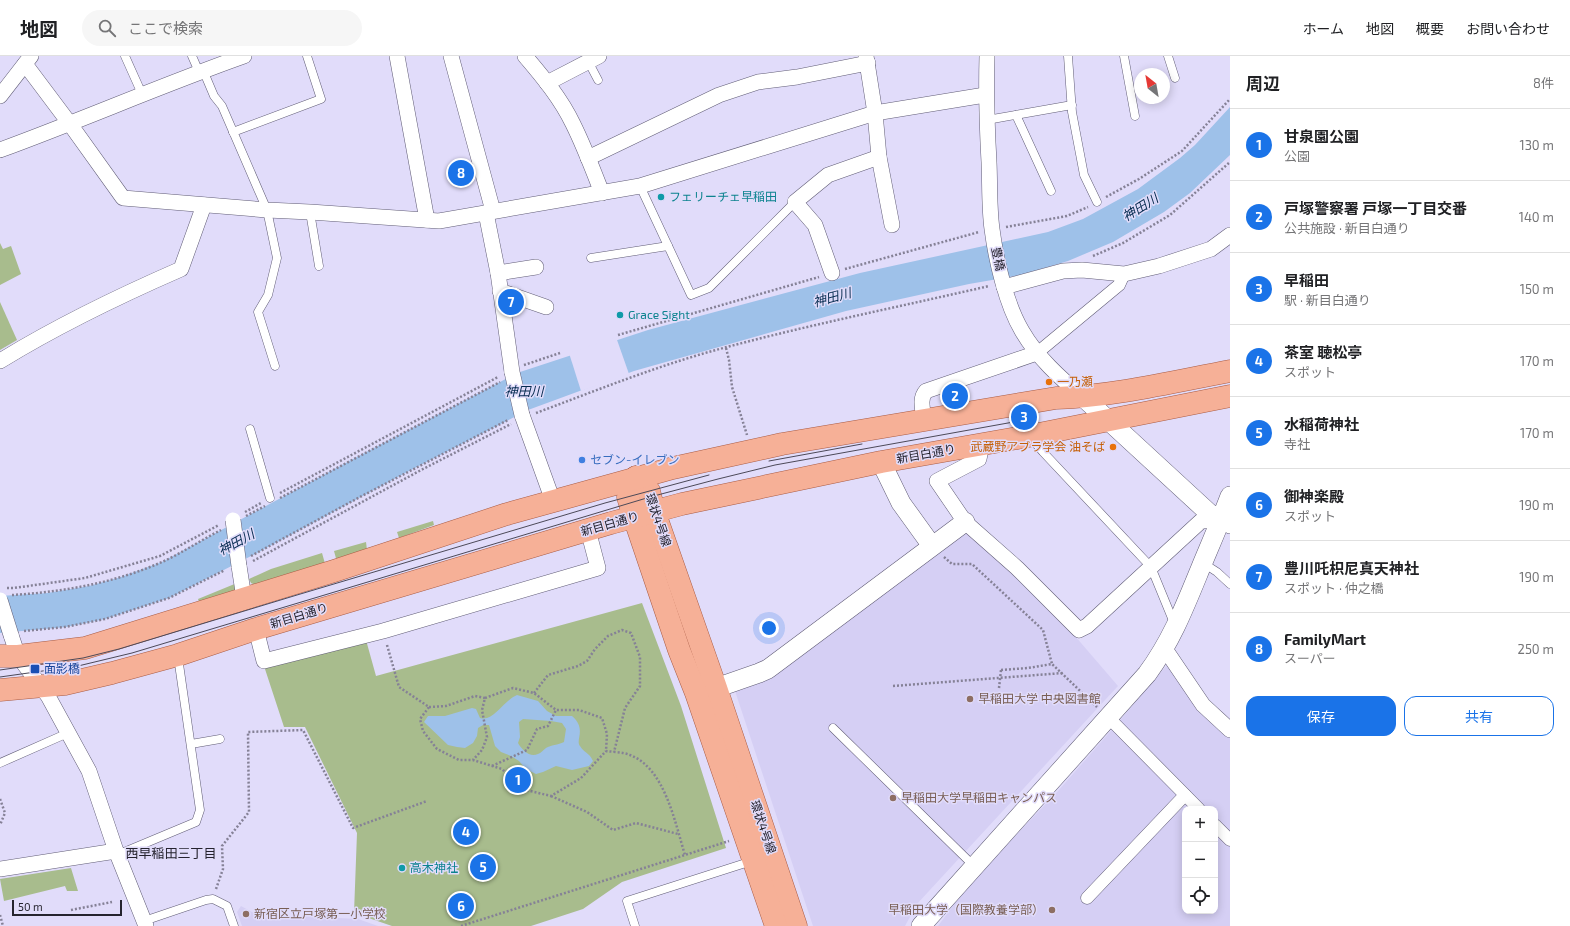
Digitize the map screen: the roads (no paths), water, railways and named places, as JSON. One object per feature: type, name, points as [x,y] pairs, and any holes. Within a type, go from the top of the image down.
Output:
[{"type":"main road","points":[[9,656],[85,648],[334,571],[507,514],[636,477],[782,444],[1056,398],[1083,397],[1120,392],[1230,371]]},
{"type":"main road","name":"新目白通り","points":[[0,690],[65,684],[112,673],[178,655],[256,629],[588,530],[720,495],[881,462],[1109,421],[1230,396]]},
{"type":"main road","name":"環状4号線","points":[[636,477],[648,491],[644,514],[679,650],[763,857],[796,926]]},
{"type":"main road","name":"環状4号線","points":[[644,514],[716,688],[763,857],[776,926]]},
{"type":"street","points":[[0,150],[70,124],[201,71],[244,56]]},
{"type":"street","points":[[397,56],[427,220]]},
{"type":"street","points":[[451,56],[489,212],[520,417],[552,501]]},
{"type":"street","points":[[525,56],[546,82],[573,124],[602,193]]},
{"type":"street","name":"豊橋","points":[[986,56],[985,95],[993,233],[1003,283],[1010,304],[1022,330],[1037,353],[1067,384],[1083,397]]},
{"type":"street","points":[[0,96],[30,58],[70,124],[123,198],[267,210],[439,221],[640,186],[874,113],[985,95]]},
{"type":"street","points":[[546,82],[586,60]]},
{"type":"street","points":[[588,158],[719,95],[758,82],[797,77],[867,60],[879,157],[892,225]]},
{"type":"street","points":[[832,273],[815,225],[795,202],[828,175],[879,157]]},
{"type":"street","points":[[0,361],[28,344],[140,287],[181,269],[204,205]]},
{"type":"street","points":[[1003,283],[1062,271],[1082,270],[1124,274],[1159,266],[1211,249],[1230,235]]},
{"type":"street","points":[[498,273],[536,267]]},
{"type":"street","points":[[924,419],[922,399],[926,391],[1037,353],[1119,285],[1124,274]]},
{"type":"street","points":[[500,291],[546,307]]},
{"type":"street","points":[[1083,397],[1209,513],[1226,523]]},
{"type":"street","points":[[982,444],[979,459],[937,481],[965,522],[1017,568],[1079,630],[1086,626],[1201,521],[1226,523]]},
{"type":"street","points":[[881,462],[901,503],[932,546]]},
{"type":"street","points":[[921,926],[1147,674],[1165,649],[1176,628],[1203,564],[1226,523],[1230,496]]},
{"type":"street","points":[[233,519],[242,565],[244,598]]},
{"type":"street","points":[[716,688],[768,669],[965,522]]},
{"type":"street","points":[[256,629],[264,661],[383,631],[598,568],[588,530]]},
{"type":"street","points":[[0,600],[16,633],[9,656],[41,686],[48,696],[88,770],[116,853],[145,923]]},
{"type":"street","points":[[1165,649],[1203,705],[1230,730]]},
{"type":"street","points":[[1108,717],[1196,806]]},
{"type":"street","points":[[1087,898],[1185,795]]},
{"type":"street","points":[[1218,828],[1230,840]]},
{"type":"street","points":[[0,870],[116,853]]},
{"type":"lane","points":[[125,56],[142,94]]},
{"type":"lane","points":[[192,56],[214,96],[222,106],[267,210],[277,258],[268,295],[258,312],[275,366]]},
{"type":"lane","points":[[233,132],[321,100],[307,56]]},
{"type":"lane","points":[[1068,56],[1072,105],[1084,175],[1097,202]]},
{"type":"lane","points":[[1124,56],[1135,116]]},
{"type":"lane","points":[[1168,56],[1175,78]]},
{"type":"lane","points":[[586,60],[598,80]]},
{"type":"lane","points":[[987,120],[1072,105]]},
{"type":"lane","points":[[1016,115],[1051,191]]},
{"type":"lane","points":[[640,186],[691,295],[709,288],[795,202]]},
{"type":"lane","points":[[310,212],[318,266]]},
{"type":"lane","points":[[591,258],[668,246]]},
{"type":"lane","points":[[250,429],[270,498]]},
{"type":"lane","points":[[1029,436],[1151,567],[1176,628]]},
{"type":"lane","points":[[1203,564],[1217,572],[1230,584]]},
{"type":"lane","points":[[116,853],[196,822],[200,810],[178,655]]},
{"type":"lane","points":[[833,728],[974,866]]},
{"type":"lane","points":[[0,763],[68,733]]},
{"type":"lane","points":[[191,744],[220,738]]},
{"type":"lane","points":[[635,926],[627,901],[763,857]]},
{"type":"lane","points":[[145,923],[206,900],[213,899],[227,906],[234,926]]},
{"type":"water","name":"神田川","points":[[1230,107],[1230,155],[1190,193],[1164,212],[1113,242],[1068,261],[1021,275],[969,284],[846,311],[634,371],[528,410],[169,598],[105,619],[66,627],[0,633],[0,596],[47,593],[89,586],[121,577],[162,562],[517,373],[648,330],[860,273],[1048,232],[1083,219],[1138,189],[1180,158],[1195,145]]},
{"type":"water","points":[[517,695],[538,701],[547,711],[556,716],[572,716],[579,725],[579,744],[593,761],[589,766],[572,770],[556,766],[536,774],[526,769],[519,761],[501,752],[495,746],[489,725],[483,725],[478,728],[477,736],[473,743],[465,748],[448,745],[424,722],[428,716],[445,716],[472,708],[476,709],[480,718],[490,717]],"holes":[[[523,719],[562,723],[566,729],[564,742],[548,747],[535,755],[524,751],[518,743],[520,737],[519,722]]]},
{"type":"tram line","points":[[0,677],[78,666],[132,653],[650,497],[718,479],[775,465],[1019,421]]},
{"type":"tram line","points":[[769,461],[862,444]]},
{"type":"tram line","points":[[0,670],[83,658],[119,649],[605,503],[709,475]]},
{"type":"place","name":"FamilyMart","points":[[461,173]]},
{"type":"place","name":"フェリーチェ早稲田","points":[[661,197]]},
{"type":"place","name":"豊川吒枳尼真天神社","points":[[511,302]]},
{"type":"place","name":"Grace Sight","points":[[620,315]]},
{"type":"place","name":"一乃瀬","points":[[1049,382]]},
{"type":"place","name":"戸塚警察署 戸塚一丁目交番","points":[[955,396]]},
{"type":"place","name":"早稲田","points":[[1024,417]]},
{"type":"place","name":"武蔵野アブラ学会 油そば","points":[[1113,447]]},
{"type":"place","name":"セブン-イレブン","points":[[582,460]]},
{"type":"place","name":"面影橋","points":[[35,669]]},
{"type":"place","name":"早稲田大学 中央図書館","points":[[970,699]]},
{"type":"place","name":"甘泉園公園","points":[[518,780]]},
{"type":"place","name":"早稲田大学早稲田キャンパス","points":[[893,798]]},
{"type":"place","name":"茶室 聴松亭","points":[[466,832]]},
{"type":"place","name":"水稲荷神社","points":[[483,867]]},
{"type":"place","name":"高木神社","points":[[402,868]]},
{"type":"place","name":"御神楽殿","points":[[461,906]]},
{"type":"place","name":"早稲田大学（国際教養学部）","points":[[1052,910]]},
{"type":"place","name":"新宿区立戸塚第一小学校","points":[[246,914]]},
{"type":"district","name":"西早稲田三丁目","points":[[171,853]]}]
